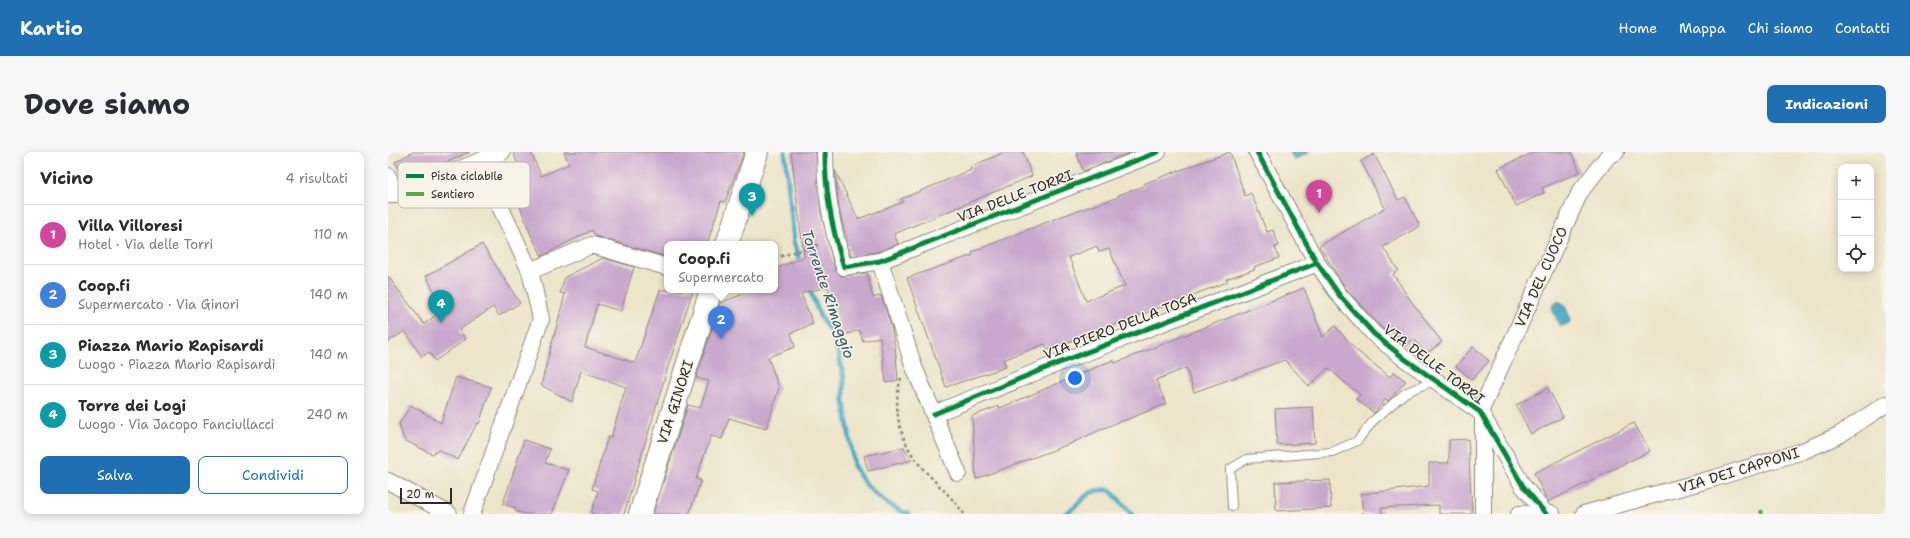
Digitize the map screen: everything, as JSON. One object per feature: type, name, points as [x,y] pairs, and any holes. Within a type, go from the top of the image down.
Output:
[{"type":"street","points":[[479,161],[502,152]]},
{"type":"street","points":[[728,241],[757,152]]},
{"type":"street","name":"VIA DELLE TORRI","points":[[825,152],[828,197],[835,240],[844,267],[880,261],[1158,152]]},
{"type":"street","name":"VIA DELLE TORRI","points":[[1257,152],[1317,263],[1340,296],[1374,334],[1405,359],[1481,415],[1523,486],[1546,514]]},
{"type":"street","name":"VIA DEL CUOCO","points":[[1481,415],[1580,192],[1608,156],[1616,152]]},
{"type":"street","points":[[388,176],[392,195]]},
{"type":"street","points":[[472,514],[541,319],[530,271],[501,208]]},
{"type":"street","points":[[530,271],[592,245],[664,266]]},
{"type":"street","points":[[880,261],[914,367],[958,473]]},
{"type":"street","name":"VIA PIERO DELLA TOSA","points":[[934,414],[1054,365],[1317,263]]},
{"type":"street","name":"VIA GINORI","points":[[640,514],[710,293]]},
{"type":"street","name":"VIA DEI CAPPONI","points":[[1584,514],[1601,512],[1803,451],[1839,435],[1886,404]]},
{"type":"street","name":"VIA DELLE TORRI","points":[[1481,415],[1483,514]]},
{"type":"street","points":[[389,483],[449,514]]},
{"type":"street","points":[[1521,513],[1553,514]]},
{"type":"lane","points":[[1232,506],[1230,469],[1247,459],[1332,452],[1357,441],[1373,421],[1405,393],[1435,380]]},
{"type":"path","points":[[778,257],[808,247]]},
{"type":"path","points":[[914,367],[902,373],[898,387],[897,417],[900,429],[908,447],[923,470],[964,514]]},
{"type":"water","points":[[1290,152],[1310,152],[1294,160]]},
{"type":"water","points":[[1558,301],[1564,304],[1570,317],[1570,322],[1564,326],[1559,325],[1552,308],[1553,304]]},
{"type":"building","points":[[413,152],[470,152],[448,162],[398,162],[398,168],[395,162]]},
{"type":"building","points":[[513,152],[531,152],[541,176],[569,164],[564,152],[744,152],[725,202],[721,201],[708,241],[664,241],[664,256],[595,236],[592,230],[542,256],[531,235],[520,208],[530,208],[530,162],[517,162]]},
{"type":"building","points":[[791,152],[816,152],[821,212],[835,270],[841,276],[867,273],[873,298],[881,295],[891,326],[895,346],[898,380],[886,383],[880,337],[863,341],[859,330],[842,336],[828,287],[801,293],[813,324],[791,333],[795,347],[768,357],[779,388],[766,429],[729,418],[722,439],[711,436],[696,479],[701,481],[689,514],[653,514],[688,405],[700,408],[709,381],[696,378],[720,303],[746,293],[778,293],[778,268],[804,257]]},
{"type":"building","points":[[1005,152],[1023,152],[1032,176],[894,234],[898,244],[877,252],[851,256],[839,209],[835,170],[858,219],[903,202],[901,199],[971,170],[970,167]]},
{"type":"building","points":[[1076,152],[1132,152],[1083,171]]},
{"type":"building","points":[[1230,152],[1245,196],[1251,193],[1267,232],[1273,230],[1279,246],[1275,247],[1279,258],[1254,267],[1255,269],[1226,279],[1227,282],[1048,350],[1045,344],[1003,360],[1006,367],[946,387],[907,278],[973,255],[972,252],[1062,216],[1119,197],[1118,195],[1144,186],[1143,184]],"holes":[[[1097,246],[1099,252],[1109,249],[1125,286],[1086,301],[1069,257]]]},
{"type":"building","points":[[1534,152],[1571,152],[1580,172],[1542,188],[1544,193],[1516,206],[1498,169]]},
{"type":"building","points":[[1374,154],[1398,200],[1405,197],[1420,226],[1383,247],[1398,270],[1393,274],[1442,342],[1426,354],[1414,339],[1404,346],[1390,328],[1385,331],[1383,329],[1347,290],[1319,246],[1385,208],[1361,161]]},
{"type":"building","points":[[482,244],[520,303],[499,316],[493,307],[459,330],[466,339],[435,361],[429,352],[422,357],[405,331],[388,342],[388,276],[424,324],[444,309],[426,276]]},
{"type":"building","points":[[603,258],[634,267],[621,311],[597,304],[585,347],[635,363],[660,290],[664,290],[664,293],[692,293],[667,370],[624,514],[591,514],[598,491],[592,489],[608,437],[611,438],[626,387],[581,371],[572,402],[541,385],[565,294],[560,293],[565,277]]},
{"type":"building","points":[[1304,288],[1323,337],[1335,326],[1356,350],[1390,377],[1394,372],[1406,381],[1388,401],[1386,399],[1374,413],[1356,399],[1360,395],[1328,368],[1309,386],[1285,360],[1194,392],[1186,368],[1156,380],[1166,404],[1123,421],[1122,420],[1072,443],[976,479],[972,416],[999,406],[1000,408],[1113,360],[1115,363]]},
{"type":"building","points":[[1473,347],[1489,361],[1472,380],[1456,366]]},
{"type":"building","points":[[456,377],[491,387],[479,424],[477,423],[458,460],[439,450],[432,454],[404,440],[399,424],[411,405],[441,423]]},
{"type":"building","points":[[1548,388],[1563,417],[1531,434],[1516,405]]},
{"type":"building","points":[[1313,407],[1315,443],[1277,445],[1275,409]]},
{"type":"building","points":[[1634,423],[1650,451],[1548,502],[1534,473]]},
{"type":"building","points":[[1468,439],[1472,514],[1439,514],[1439,505],[1381,508],[1382,514],[1363,514],[1361,494],[1429,486],[1429,463],[1449,463],[1449,440]]},
{"type":"building","points":[[524,440],[550,449],[545,463],[569,470],[552,514],[524,514],[515,511],[516,508],[503,504]]},
{"type":"building","points":[[904,447],[912,460],[868,471],[864,456]]},
{"type":"building","points":[[1330,480],[1331,508],[1276,511],[1275,482]]},
{"type":"waterway","name":"Torrente Rimaggio","points":[[785,152],[794,241],[801,265]]},
{"type":"waterway","name":"Torrente Rimaggio","points":[[808,285],[820,316],[832,334],[839,355],[844,379],[844,402],[854,466],[864,482],[876,495],[891,506],[908,514]]},
{"type":"waterway","name":"Torrente Rimaggio","points":[[1065,514],[1090,493],[1102,490],[1110,490],[1132,514]]},
{"type":"marked path","points":[[1761,510],[1762,514]]},
{"type":"cycle path","points":[[825,152],[826,181],[830,210],[844,267],[880,261],[1158,152]]},
{"type":"cycle path","points":[[1257,152],[1317,263],[1340,296],[1374,334],[1405,359],[1480,412],[1523,486],[1546,514]]},
{"type":"cycle path","points":[[934,414],[1046,368],[1317,263]]},
{"type":"place","name":"Villa Villoresi","points":[[1319,213]]},
{"type":"place","name":"Piazza Mario Rapisardi","points":[[752,216]]},
{"type":"place","name":"Torre dei Logi","points":[[441,323]]},
{"type":"place","name":"Coop.fi","points":[[721,339]]}]
